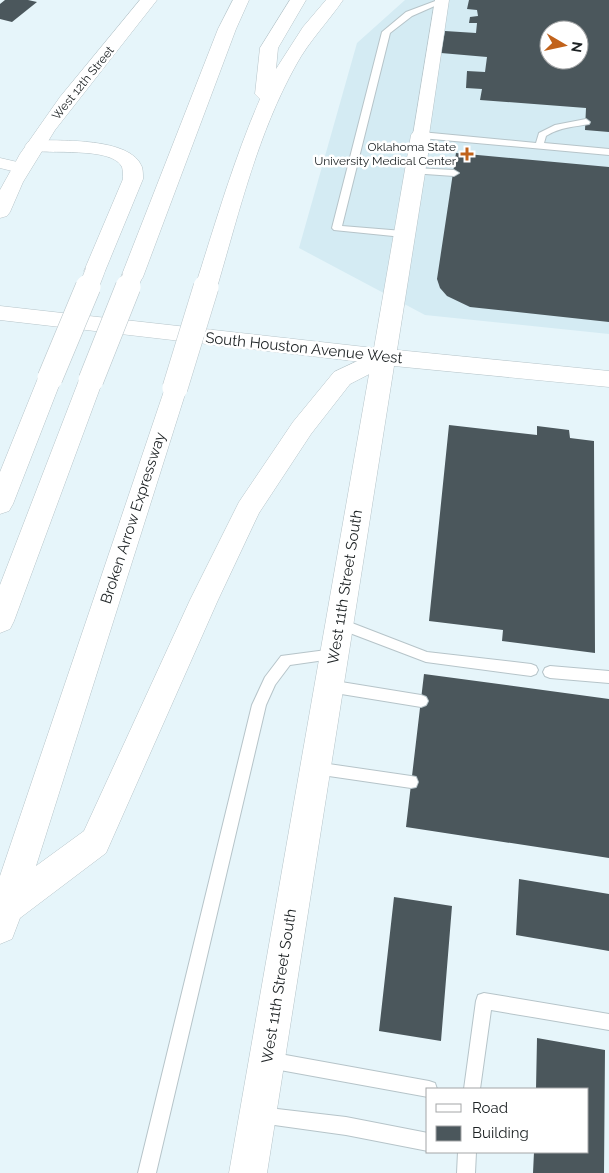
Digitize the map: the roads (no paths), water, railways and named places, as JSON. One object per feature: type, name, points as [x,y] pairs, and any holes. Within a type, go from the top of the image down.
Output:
[{"type":"main road","name":"West 12th Street","points":[[0,212],[20,168],[35,146],[149,0]]},
{"type":"main road","points":[[0,621],[227,29],[241,0]]},
{"type":"main road","points":[[227,29],[249,0]]},
{"type":"main road","points":[[263,108],[269,48],[284,20],[298,0]]},
{"type":"main road","points":[[263,108],[295,49],[335,0]]},
{"type":"main road","name":"Broken Arrow Expressway","points":[[3,917],[175,388],[263,108]]},
{"type":"main road","name":"West 11th Street South","points":[[248,1173],[421,135]]},
{"type":"main road","points":[[0,504],[133,179],[134,172],[132,166],[118,153],[104,149],[35,146]]},
{"type":"main road","name":"South Houston Avenue West","points":[[0,313],[383,357],[609,378]]},
{"type":"main road","points":[[3,917],[96,842],[208,591],[248,509],[302,428],[342,378],[383,357]]},
{"type":"street","name":"West 11th Street South","points":[[421,135],[442,0]]},
{"type":"street","points":[[0,163],[20,168]]},
{"type":"lane","points":[[403,234],[337,228],[386,32],[409,14],[442,0]]},
{"type":"lane","points":[[540,146],[542,135],[551,129],[563,125],[586,122]]},
{"type":"lane","points":[[421,135],[609,152]]},
{"type":"lane","points":[[414,171],[454,173]]},
{"type":"lane","points":[[339,623],[426,657],[531,670]]},
{"type":"lane","points":[[146,1173],[259,705],[270,681],[286,660],[334,654]]},
{"type":"lane","points":[[550,672],[609,677]]},
{"type":"lane","points":[[329,686],[421,701]]},
{"type":"lane","points":[[315,768],[411,782]]},
{"type":"lane","points":[[472,1088],[484,1002],[609,1022]]},
{"type":"lane","points":[[267,1059],[426,1088]]},
{"type":"lane","points":[[258,1114],[346,1126],[426,1142]]},
{"type":"lane","points":[[466,1173],[468,1153]]},
{"type":"place","name":"Oklahoma State University Medical Center","points":[[467,154]]}]
